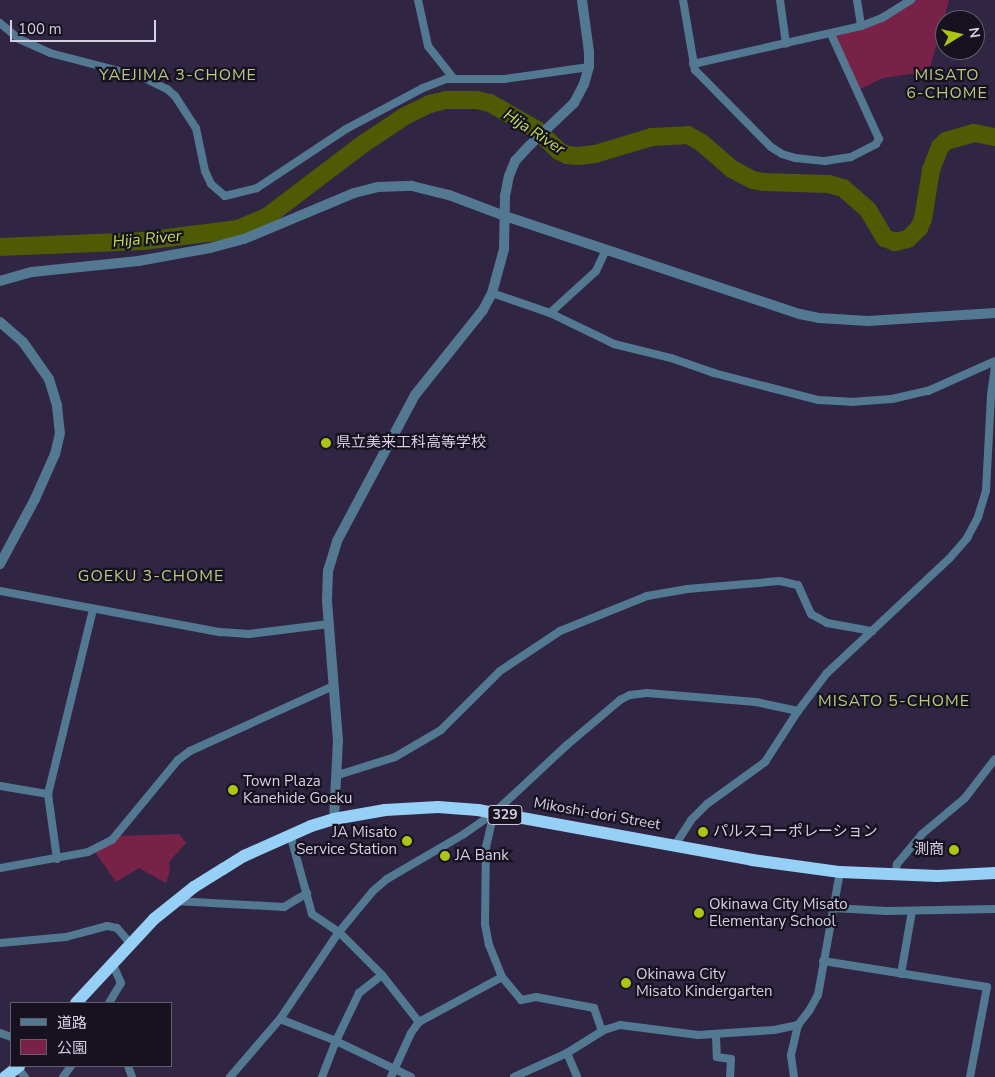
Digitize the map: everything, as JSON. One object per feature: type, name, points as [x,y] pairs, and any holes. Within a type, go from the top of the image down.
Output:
[{"type":"highway","name":"Mikoshi-dori Street","points":[[78,1002],[130,943],[175,901],[237,860],[290,834],[334,819],[385,810],[459,808],[494,812],[752,860],[840,872],[894,875],[995,873]]},
{"type":"highway","points":[[5,1077],[20,1070]]},
{"type":"street","points":[[418,0],[428,46],[454,79]]},
{"type":"street","points":[[334,819],[338,776],[338,741],[329,624],[328,571],[337,541],[414,395],[484,310],[492,293],[504,249],[509,176],[515,161],[574,103],[584,84],[588,68],[588,34],[582,0]]},
{"type":"street","points":[[683,0],[695,70],[712,90],[770,147],[782,154],[815,161],[852,157],[876,144],[879,139],[831,34]]},
{"type":"street","points":[[780,0],[786,44]]},
{"type":"street","points":[[857,0],[861,26]]},
{"type":"street","points":[[693,64],[861,26],[882,18],[911,0]]},
{"type":"street","points":[[0,23],[19,38],[50,53],[142,76],[167,89],[175,96],[196,128],[205,171],[210,184],[225,196],[256,188],[346,129],[424,88],[454,79],[505,79],[588,68]]},
{"type":"street","points":[[0,281],[32,272],[138,261],[210,248],[244,239],[354,193],[378,187],[412,186],[448,195],[606,250],[819,318],[868,321],[995,313]]},
{"type":"street","points":[[550,313],[596,271],[606,250]]},
{"type":"street","points":[[492,293],[550,313],[614,344],[671,358],[714,373],[818,400],[851,402],[892,399],[928,391],[995,361]]},
{"type":"street","points":[[0,322],[23,342],[49,379],[57,406],[60,434],[55,454],[35,499],[0,564]]},
{"type":"street","points":[[675,845],[691,820],[708,804],[765,762],[798,711],[828,674],[959,550],[978,517],[986,491],[989,465],[991,395],[995,368]]},
{"type":"street","points":[[338,776],[395,757],[440,730],[500,671],[560,631],[647,596],[687,589],[780,581],[798,585],[807,600],[812,614],[827,623],[872,631]]},
{"type":"street","points":[[0,591],[93,610],[220,632],[249,634],[329,624]]},
{"type":"street","points":[[57,859],[48,794],[93,610]]},
{"type":"street","points":[[0,868],[88,852],[112,840],[178,760],[190,751],[333,686]]},
{"type":"street","points":[[230,1077],[280,1019],[339,932],[373,892],[387,879],[464,834],[494,812],[610,708],[630,695],[647,693],[756,702],[798,711]]},
{"type":"street","points":[[894,875],[897,864],[922,834],[964,798],[995,759]]},
{"type":"street","points":[[0,786],[48,794]]},
{"type":"street","points":[[494,812],[486,847],[485,924],[489,945],[502,977],[521,1000],[536,997],[594,1008],[602,1031]]},
{"type":"street","points":[[290,834],[312,914],[339,932],[382,975],[419,1022]]},
{"type":"street","points":[[794,1077],[791,1055],[798,1025],[810,1011],[818,995],[840,872]]},
{"type":"street","points":[[175,901],[284,907],[307,893]]},
{"type":"street","points":[[834,908],[912,911],[995,909]]},
{"type":"street","points":[[901,974],[912,911]]},
{"type":"street","points":[[0,943],[66,937],[107,926],[117,928],[130,943]]},
{"type":"street","points":[[823,961],[987,988],[970,1077]]},
{"type":"street","points":[[110,1002],[121,983],[112,963]]},
{"type":"street","points":[[322,1077],[336,1041],[360,993],[382,975]]},
{"type":"street","points":[[391,1077],[419,1022],[502,977]]},
{"type":"street","points":[[280,1019],[336,1041],[411,1077]]},
{"type":"street","points":[[514,1077],[567,1053],[602,1031],[620,1025],[698,1035],[774,1030],[798,1025]]},
{"type":"street","points":[[716,1034],[717,1058],[731,1059],[730,1077]]},
{"type":"street","points":[[567,1053],[578,1077]]},
{"type":"green space","points":[[911,0],[949,0],[946,10],[935,10],[935,50],[928,75],[911,74],[883,78],[858,90],[831,34],[861,26]]},
{"type":"green space","points":[[179,834],[186,843],[169,862],[170,871],[166,883],[139,868],[116,882],[95,852],[119,836]]},
{"type":"waterway","name":"Hija River","points":[[0,247],[143,241],[238,229],[268,216],[363,144],[405,116],[430,104],[446,100],[477,100],[490,103],[537,130],[559,151],[567,155],[595,154],[652,137],[688,135],[702,143],[732,169],[753,180],[829,184],[843,188],[868,210],[885,238],[895,242],[908,239],[919,228],[923,219],[931,170],[940,147],[946,141],[974,133],[995,137]]},
{"type":"place","name":"県立美来工科高等学校","points":[[326,443]]},
{"type":"place","name":"Town Plaza Kanehide Goeku","points":[[233,790]]},
{"type":"place","name":"パルスコーポレーション","points":[[703,832]]},
{"type":"place","name":"JA Misato Service Station","points":[[407,841]]},
{"type":"place","name":"測商","points":[[954,850]]},
{"type":"place","name":"JA Bank","points":[[445,856]]},
{"type":"place","name":"Okinawa City Misato Elementary School","points":[[699,913]]},
{"type":"place","name":"Okinawa City Misato Kindergarten","points":[[626,983]]},
{"type":"district","name":"YAEJIMA 3-CHOME","points":[[178,75]]},
{"type":"district","name":"MISATO 6-CHOME","points":[[947,84]]},
{"type":"district","name":"GOEKU 3-CHOME","points":[[151,576]]},
{"type":"district","name":"MISATO 5-CHOME","points":[[894,701]]}]
